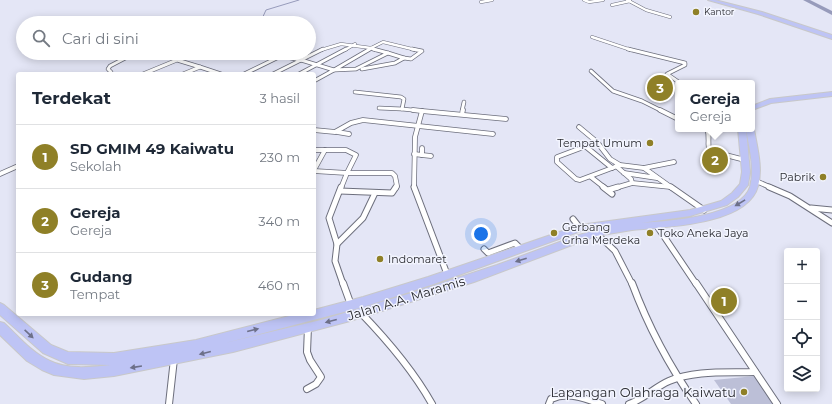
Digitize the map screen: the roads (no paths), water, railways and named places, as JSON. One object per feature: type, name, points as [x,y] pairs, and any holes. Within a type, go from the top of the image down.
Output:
[{"type":"highway","points":[[710,0],[776,18],[832,37]]},
{"type":"highway","points":[[755,100],[769,97],[832,90]]},
{"type":"highway","points":[[755,107],[770,100],[832,94]]},
{"type":"highway","points":[[316,312],[351,305],[525,248],[580,228],[704,210],[724,203],[744,185],[746,172],[742,132]]},
{"type":"highway","points":[[750,132],[756,181]]},
{"type":"highway","name":"Jalan A.A. Maramis","points":[[0,327],[39,363],[55,369],[74,372],[105,371],[188,357],[308,327],[408,299],[596,233],[695,220],[725,211],[744,202],[752,193],[756,181]]},
{"type":"highway","points":[[525,248],[536,255]]},
{"type":"highway","points":[[0,308],[47,349],[57,355],[79,360],[114,359],[191,346],[299,316]]},
{"type":"street","points":[[481,2],[492,0]]},
{"type":"street","points":[[584,0],[590,2],[603,0]]},
{"type":"street","points":[[612,5],[628,1],[646,10],[670,17]]},
{"type":"street","points":[[592,37],[644,54],[668,58],[685,63],[685,65],[672,70],[667,74],[675,80]]},
{"type":"street","points":[[316,52],[332,44],[355,44],[371,48],[404,58],[411,59],[422,51],[385,42],[371,48],[316,80]]},
{"type":"street","points":[[303,72],[355,44]]},
{"type":"street","points":[[360,69],[388,53]]},
{"type":"street","points":[[276,72],[301,60],[334,70],[379,67],[394,63],[404,58]]},
{"type":"street","points":[[112,72],[108,69],[110,66],[122,60]]},
{"type":"street","points":[[148,72],[176,60],[214,72]]},
{"type":"street","points":[[248,72],[273,60]]},
{"type":"street","points":[[369,64],[379,67]]},
{"type":"street","points":[[188,72],[200,67]]},
{"type":"street","points":[[591,71],[613,91],[642,101],[675,118]]},
{"type":"street","points":[[355,92],[401,97],[404,99],[402,109]]},
{"type":"street","points":[[462,114],[464,102]]},
{"type":"street","points":[[379,108],[462,114],[506,120]]},
{"type":"street","points":[[422,111],[415,137],[415,196],[447,274]]},
{"type":"street","points":[[335,132],[351,123],[363,120],[493,134]]},
{"type":"street","points":[[578,127],[597,142],[616,166]]},
{"type":"street","points":[[316,130],[349,134]]},
{"type":"street","points":[[709,132],[710,134],[708,147],[710,151],[745,160]]},
{"type":"street","points":[[597,142],[557,157],[557,162],[576,179],[582,180],[616,166],[644,168],[674,162]]},
{"type":"street","points":[[584,146],[616,166],[631,179],[632,183]]},
{"type":"street","points":[[422,148],[422,155]]},
{"type":"street","points":[[316,150],[346,150],[355,153],[355,159],[347,173],[329,218],[337,244],[335,261],[351,305]]},
{"type":"street","points":[[316,167],[325,150]]},
{"type":"street","points":[[414,154],[431,156]]},
{"type":"street","points":[[0,174],[16,167]]},
{"type":"street","points":[[644,168],[704,210]]},
{"type":"street","points":[[316,171],[395,175],[397,186],[394,192],[375,193],[340,190]]},
{"type":"street","points":[[623,172],[658,178]]},
{"type":"street","points":[[591,177],[612,194]]},
{"type":"street","points":[[756,181],[790,196],[832,223]]},
{"type":"street","points":[[608,190],[632,183],[671,188]]},
{"type":"street","points":[[337,244],[365,216],[375,193]]},
{"type":"street","points":[[809,208],[832,210]]},
{"type":"street","points":[[573,219],[580,228]]},
{"type":"street","points":[[657,226],[690,272],[777,404]]},
{"type":"street","points":[[596,233],[617,252],[628,270],[645,318],[678,378],[696,404]]},
{"type":"street","points":[[484,249],[488,253],[514,243],[525,248]]},
{"type":"street","points":[[361,313],[390,344],[426,393],[432,404]]},
{"type":"street","points":[[307,389],[316,384],[321,377],[310,360],[306,348],[308,327]]},
{"type":"street","points":[[168,404],[174,359]]},
{"type":"street","points":[[629,404],[639,400],[664,383],[678,378],[755,372]]},
{"type":"street","points":[[549,404],[551,399],[565,394],[573,394],[602,404]]},
{"type":"waterway","points":[[263,16],[266,10],[299,0]]},
{"type":"waterway","points":[[806,0],[832,13]]},
{"type":"place","name":"Kantor","points":[[696,12]]},
{"type":"place","name":"Gudang","points":[[660,88]]},
{"type":"place","name":"Tempat Umum","points":[[650,143]]},
{"type":"place","name":"Gereja","points":[[715,160]]},
{"type":"place","name":"Pabrik","points":[[823,177]]},
{"type":"place","name":"Gerbang Grha Merdeka","points":[[554,233]]},
{"type":"place","name":"Toko Aneka Jaya","points":[[650,233]]},
{"type":"place","name":"Indomaret","points":[[380,259]]},
{"type":"place","name":"SD GMIM 49 Kaiwatu","points":[[724,301]]},
{"type":"place","name":"Lapangan Olahraga Kaiwatu","points":[[744,392]]}]
